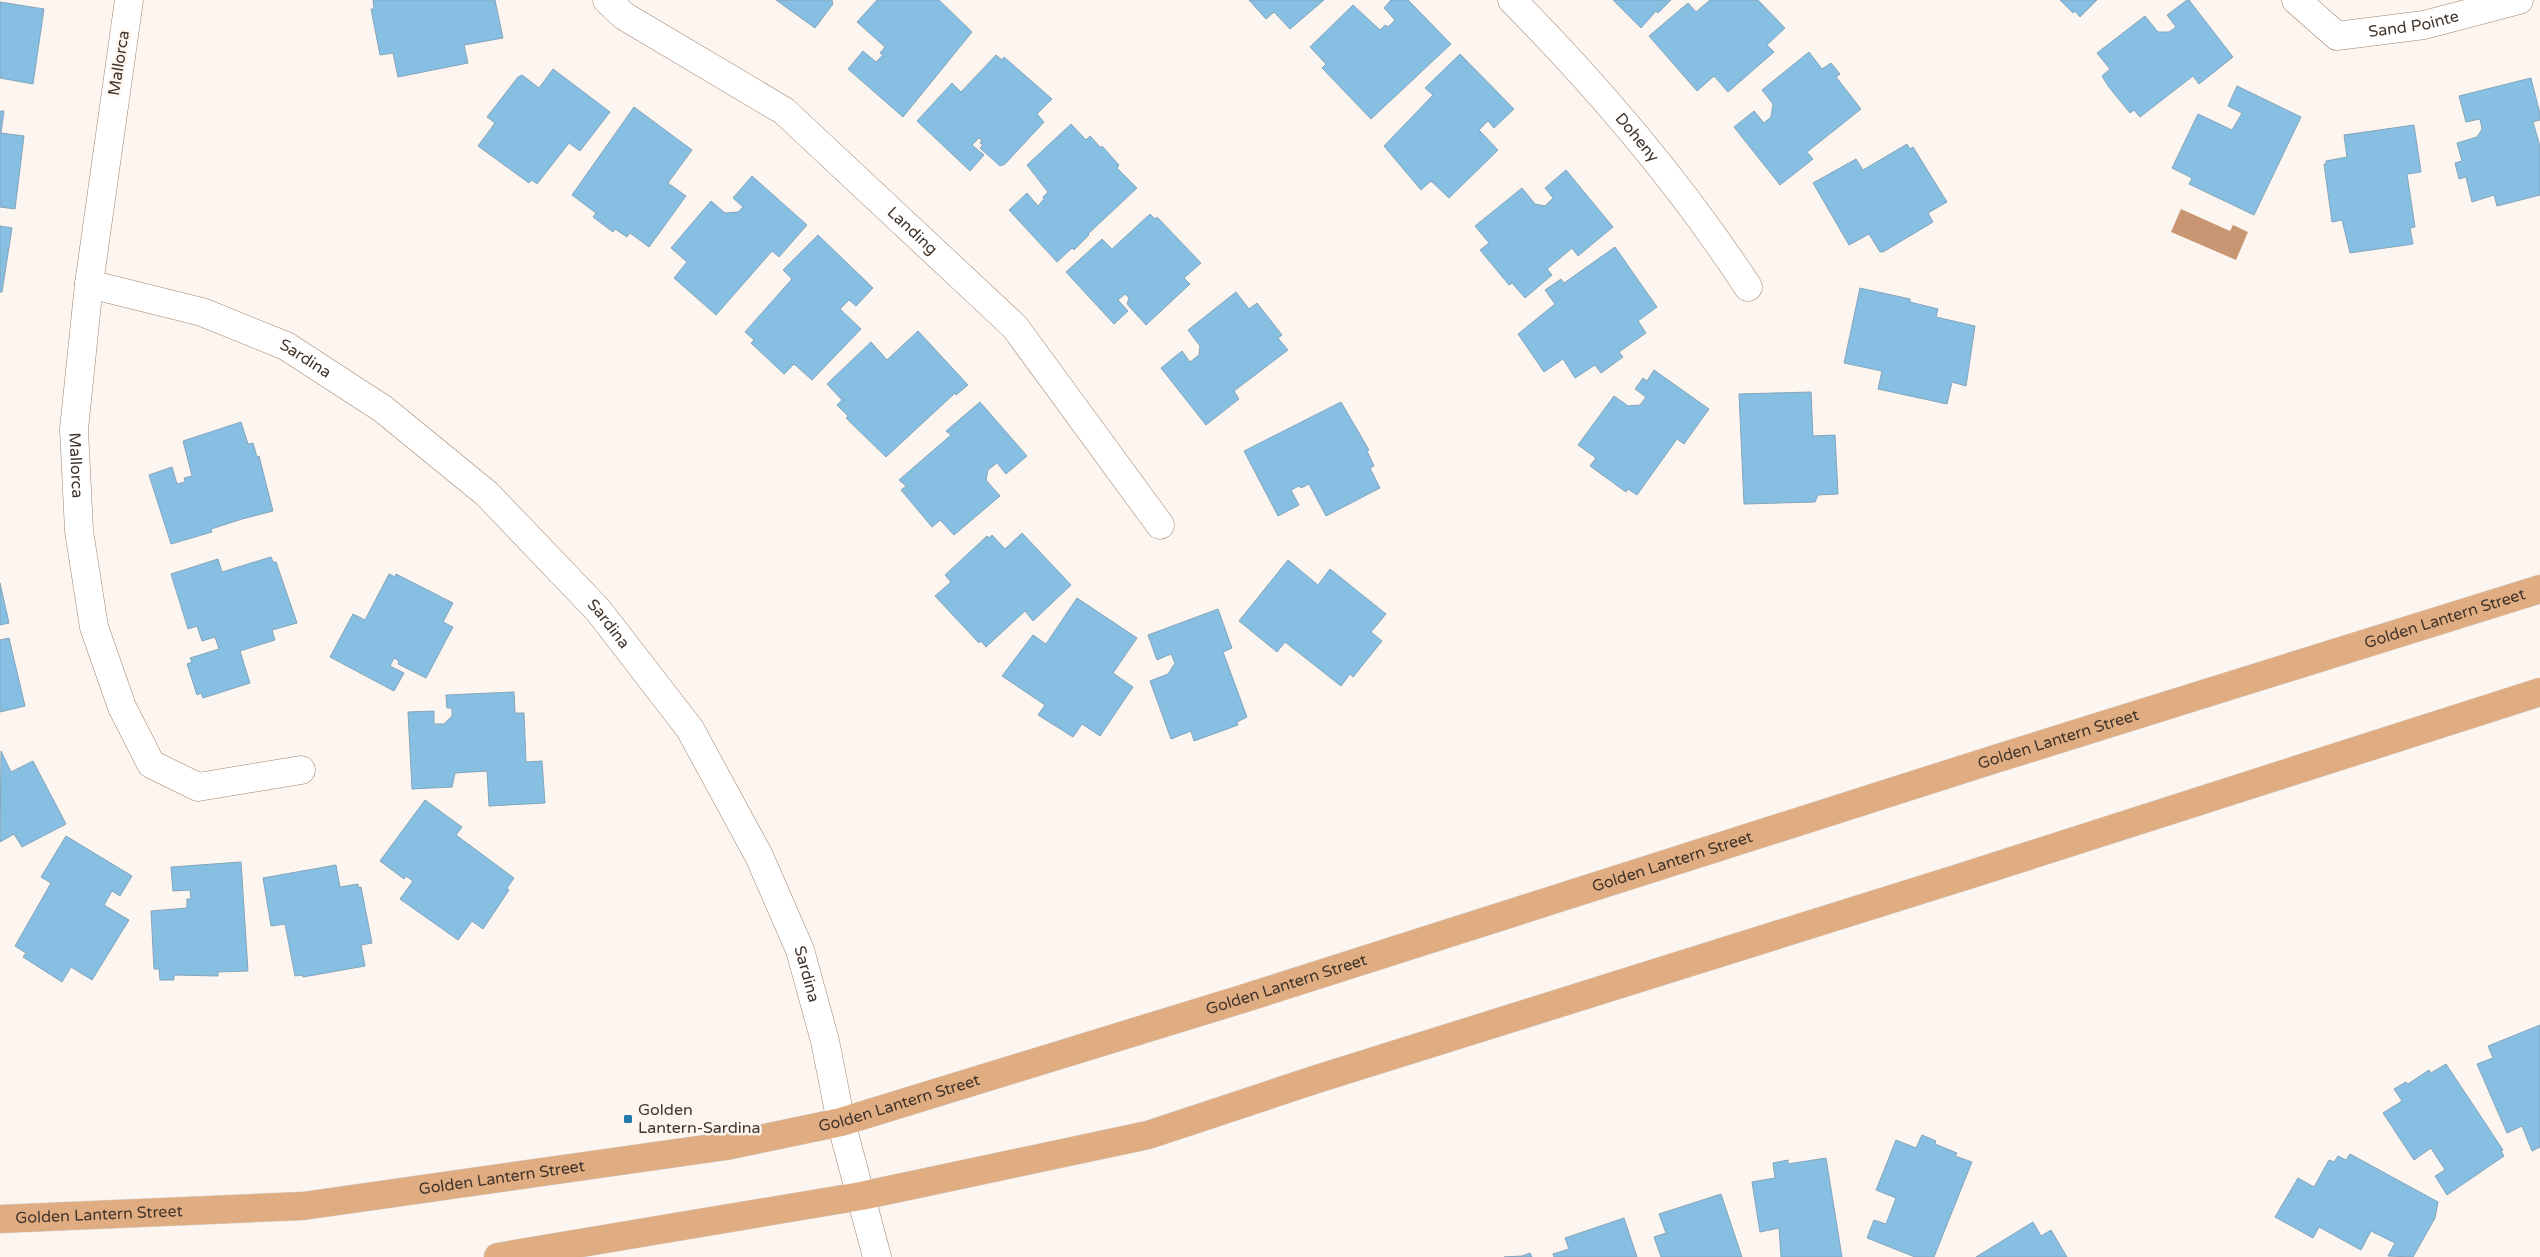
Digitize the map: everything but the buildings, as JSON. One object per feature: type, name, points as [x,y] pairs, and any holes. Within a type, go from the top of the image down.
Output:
[{"type":"main road","name":"Golden Lantern Street","points":[[0,1219],[303,1206],[716,1148],[841,1122],[1242,999],[1982,763],[2540,589]]},
{"type":"main road","points":[[498,1257],[861,1196],[1148,1135],[1317,1079],[1969,875],[2540,692]]},
{"type":"street","name":"Mallorca","points":[[129,0],[89,284],[74,429],[79,532],[94,627],[122,707],[151,764],[198,787],[300,770]]},
{"type":"street","name":"Landing","points":[[607,0],[624,16],[784,111],[1015,327],[1160,524]]},
{"type":"street","name":"Doheny","points":[[1512,0],[1623,119],[1717,240],[1748,286]]},
{"type":"street","name":"Sand Pointe","points":[[2296,0],[2337,36],[2424,25],[2519,0]]},
{"type":"street","name":"Sardina","points":[[89,284],[202,312],[286,346],[383,409],[487,494],[598,610],[690,729],[759,856],[800,950],[825,1041],[841,1122],[877,1257]]},
{"type":"shaded area","points":[[2181,209],[2230,231],[2233,225],[2248,232],[2236,260],[2171,232]]},
{"type":"place","name":"Golden Lantern-Sardina","points":[[628,1119]]}]
